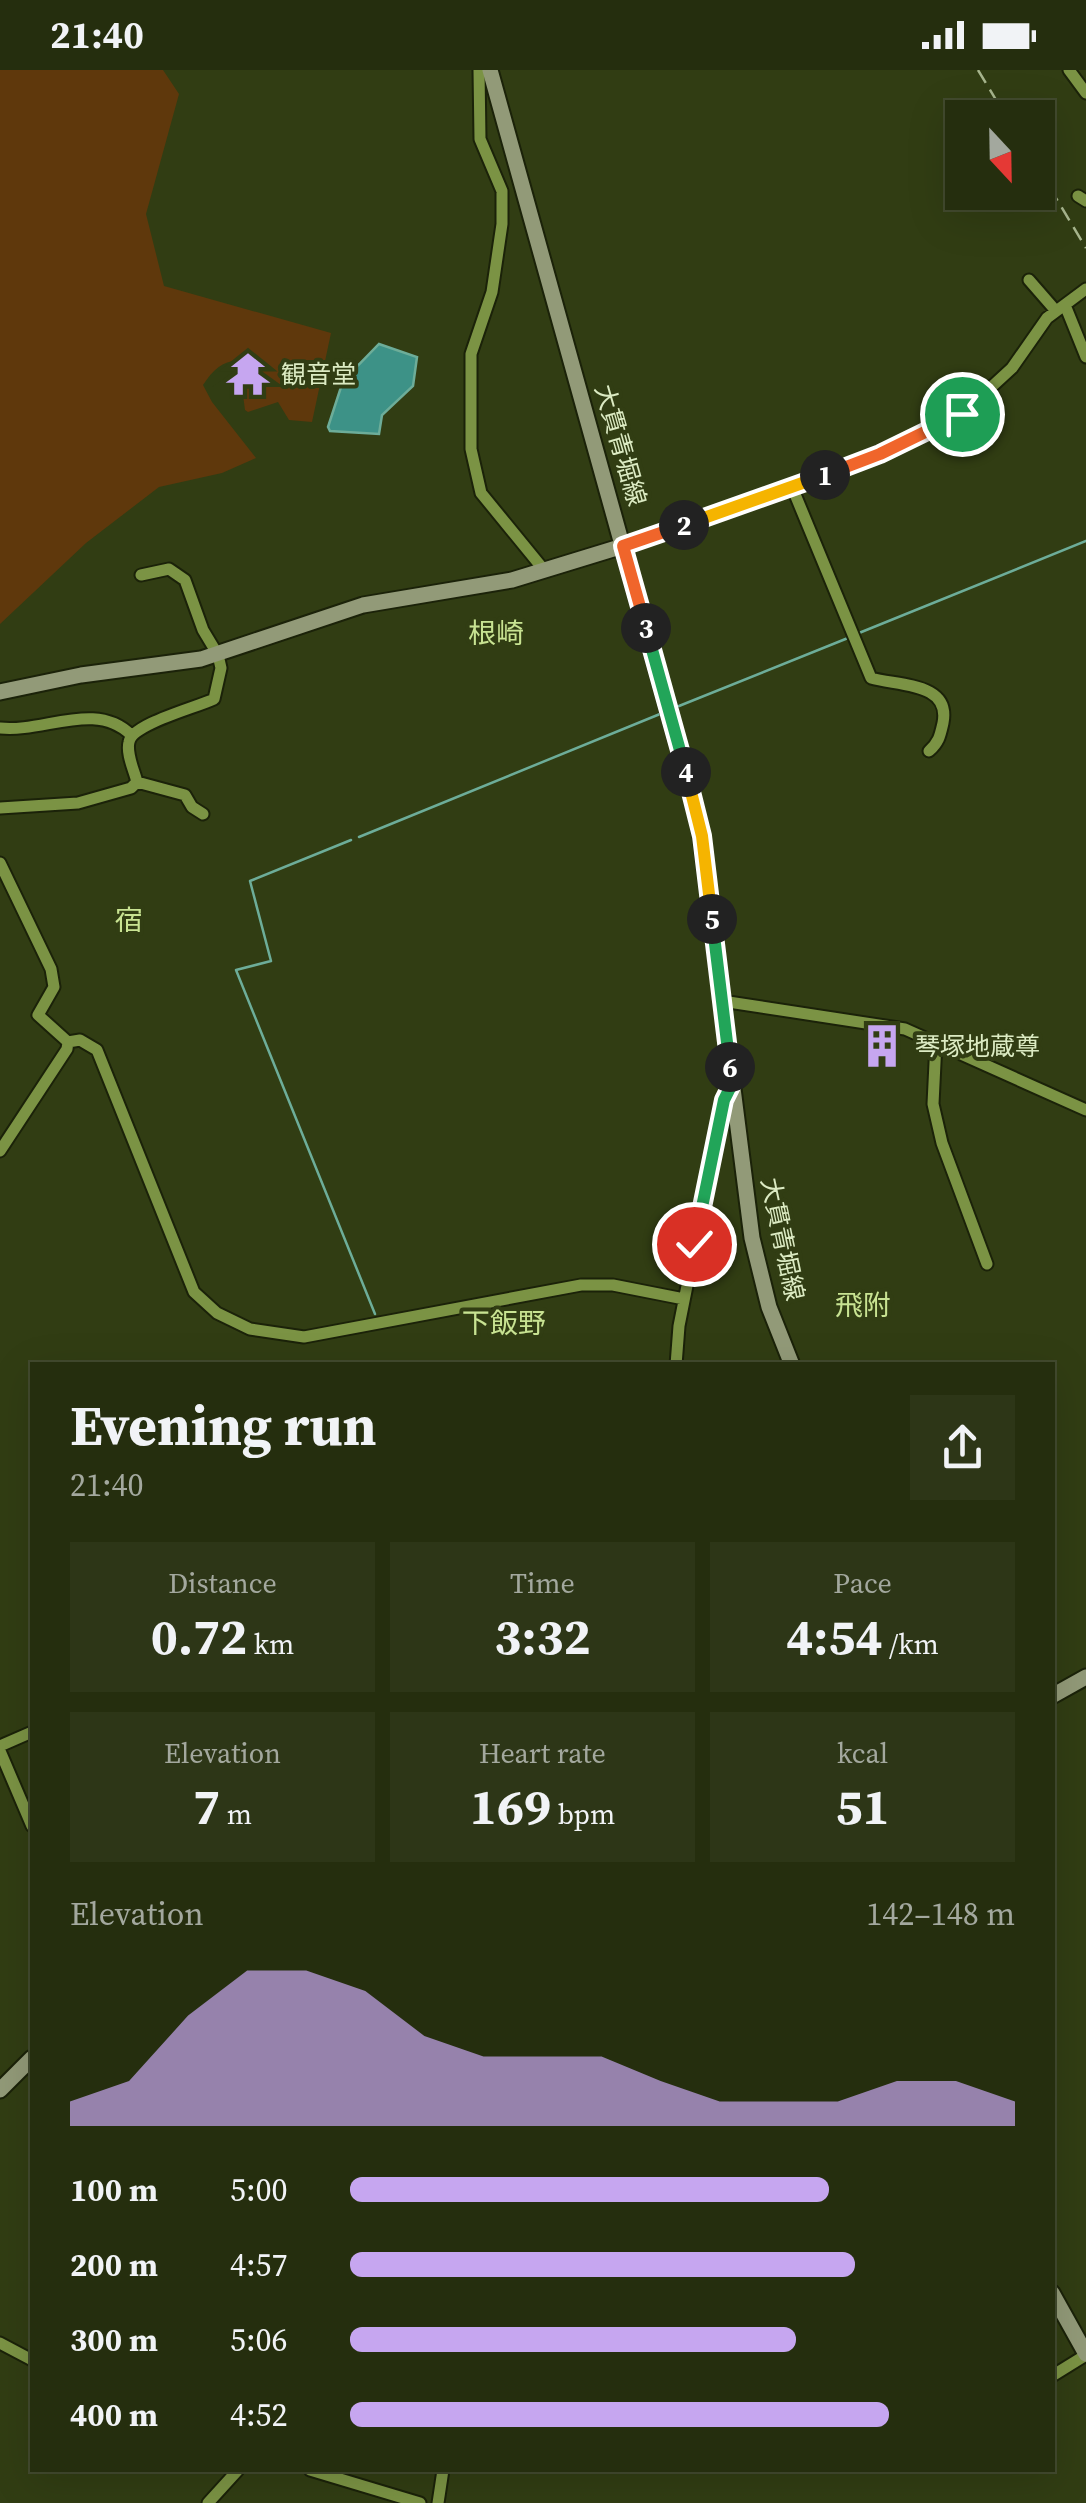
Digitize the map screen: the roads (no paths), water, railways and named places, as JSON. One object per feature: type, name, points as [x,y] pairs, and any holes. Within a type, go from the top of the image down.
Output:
[{"type":"main road","name":"大貫青堀線","points":[[490,70],[702,836],[752,1238],[769,1307],[791,1362]]},
{"type":"main road","points":[[0,692],[82,675],[218,655],[363,605],[470,589],[623,546]]},
{"type":"main road","points":[[1055,1694],[1086,1677]]},
{"type":"main road","points":[[0,2090],[30,2060]]},
{"type":"main road","points":[[1055,2298],[1086,2354]]},
{"type":"street","points":[[480,70],[480,139],[502,191],[502,224],[492,292],[471,354],[471,449],[481,493],[544,570]]},
{"type":"street","points":[[1070,70],[1086,93]]},
{"type":"street","points":[[1030,280],[1061,308],[1086,357]]},
{"type":"street","points":[[623,546],[880,454],[962,414],[1000,380],[1061,308],[1086,290]]},
{"type":"street","points":[[792,487],[871,678],[926,690],[942,702],[945,711],[939,743],[929,751]]},
{"type":"street","points":[[137,782],[127,747],[131,735],[141,726],[214,699],[221,668],[180,574],[164,569],[141,575]]},
{"type":"street","points":[[0,728],[18,730],[98,718],[120,725],[131,735]]},
{"type":"street","points":[[0,808],[105,798],[137,782]]},
{"type":"street","points":[[137,782],[185,795],[192,807],[203,814]]},
{"type":"street","points":[[0,863],[51,969],[54,987],[38,1015],[68,1042]]},
{"type":"street","points":[[722,1000],[906,1029],[1086,1110]]},
{"type":"street","points":[[68,1042],[80,1040],[97,1050],[194,1292],[217,1313],[250,1329],[304,1337],[394,1323],[581,1284],[612,1285],[684,1299]]},
{"type":"street","points":[[0,1152],[68,1042]]},
{"type":"street","points":[[936,1042],[933,1104],[942,1143],[987,1264]]},
{"type":"street","points":[[676,1362],[684,1299],[724,1100],[732,1084]]},
{"type":"street","points":[[30,1733],[0,1749],[30,1821]]},
{"type":"street","points":[[0,2343],[30,2359]]},
{"type":"street","points":[[1055,2374],[1086,2354]]},
{"type":"street","points":[[208,2503],[236,2472]]},
{"type":"street","points":[[317,2472],[420,2503]]},
{"type":"street","points":[[438,2503],[443,2472]]},
{"type":"water","points":[[379,344],[417,357],[413,386],[382,415],[379,434],[330,431],[343,381]]},
{"type":"waterway","points":[[859,633],[1086,541]]},
{"type":"waterway","points":[[679,706],[848,638]]},
{"type":"waterway","points":[[359,837],[660,714]]},
{"type":"waterway","points":[[351,840],[250,881],[271,961],[236,970],[375,1314]]},
{"type":"railway","points":[[978,70],[996,100]]},
{"type":"railway","points":[[1055,196],[1086,248]]},
{"type":"place","name":"観音堂","points":[[248,374]]},
{"type":"place","name":"琴塚地蔵尊","points":[[882,1046]]},
{"type":"district","name":"根崎","points":[[496,633]]},
{"type":"district","name":"宿","points":[[129,920]]},
{"type":"district","name":"飛附","points":[[863,1305]]},
{"type":"district","name":"下飯野","points":[[504,1323]]}]
